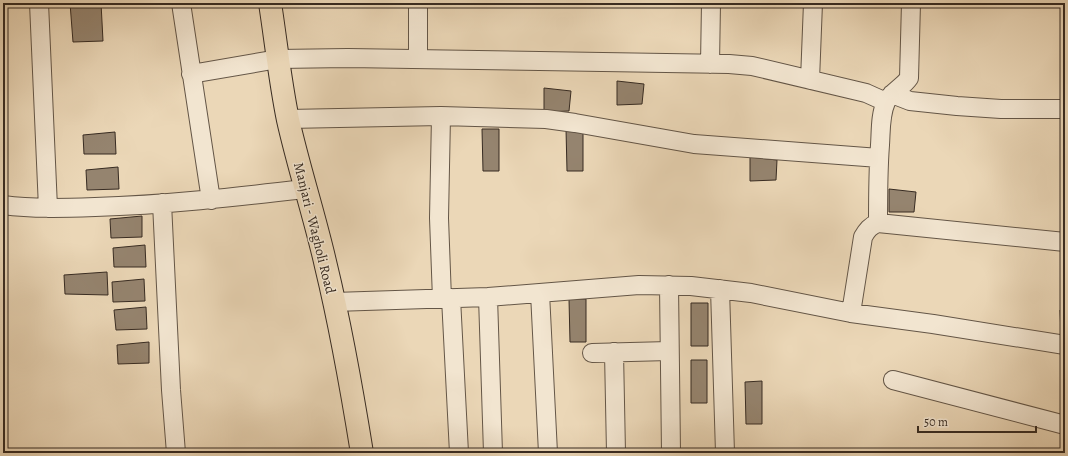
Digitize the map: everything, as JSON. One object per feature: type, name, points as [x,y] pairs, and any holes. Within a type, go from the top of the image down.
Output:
[{"type":"main road","name":"Manjari - Wagholi Road","points":[[270,3],[288,119],[305,189],[326,264],[362,453]]},
{"type":"street","points":[[39,3],[48,208]]},
{"type":"street","points":[[180,3],[212,200]]},
{"type":"street","points":[[418,3],[418,59]]},
{"type":"street","points":[[710,64],[711,3]]},
{"type":"street","points":[[810,80],[813,3]]},
{"type":"street","points":[[878,223],[881,127],[883,114],[889,98],[905,84],[909,78],[911,3]]},
{"type":"street","points":[[191,74],[278,59],[348,58],[710,64],[752,66],[889,98],[910,101],[1001,109],[1065,109]]},
{"type":"street","points":[[288,119],[441,116],[546,120],[575,123],[694,144],[879,158]]},
{"type":"street","points":[[441,116],[439,218],[459,453]]},
{"type":"street","points":[[3,205],[48,208],[162,204],[212,200],[305,189]]},
{"type":"street","points":[[162,204],[171,390],[176,453]]},
{"type":"street","points":[[851,313],[863,237],[867,229],[878,223],[1065,242]]},
{"type":"street","points":[[334,302],[488,297],[639,285],[691,286],[751,293],[851,313],[933,324],[1065,345]]},
{"type":"street","points":[[669,285],[671,453]]},
{"type":"street","points":[[720,289],[725,453]]},
{"type":"street","points":[[540,293],[548,453]]},
{"type":"street","points":[[488,297],[493,453]]},
{"type":"street","points":[[592,353],[669,351]]},
{"type":"street","points":[[614,352],[616,453]]},
{"type":"street","points":[[893,380],[1065,425]]},
{"type":"building","points":[[70,3],[101,3],[103,41],[73,42]]},
{"type":"building","points":[[617,81],[644,84],[642,104],[617,105]]},
{"type":"building","points":[[544,88],[571,91],[569,111],[544,112]]},
{"type":"building","points":[[482,129],[499,129],[499,171],[483,171]]},
{"type":"building","points":[[566,129],[583,129],[583,171],[567,171]]},
{"type":"building","points":[[115,132],[116,154],[84,154],[83,135]]},
{"type":"building","points":[[750,157],[777,160],[776,180],[750,181]]},
{"type":"building","points":[[118,167],[119,189],[87,190],[86,170]]},
{"type":"building","points":[[889,189],[916,192],[914,212],[889,212]]},
{"type":"building","points":[[142,216],[142,237],[111,238],[110,219]]},
{"type":"building","points":[[145,245],[146,267],[114,267],[113,248]]},
{"type":"building","points":[[107,272],[108,295],[65,294],[64,275]]},
{"type":"building","points":[[144,279],[145,301],[113,302],[112,282]]},
{"type":"building","points":[[569,299],[586,299],[586,342],[570,342]]},
{"type":"building","points":[[691,303],[708,303],[708,346],[691,346]]},
{"type":"building","points":[[146,307],[147,329],[116,330],[114,310]]},
{"type":"building","points":[[1060,310],[1065,310],[1065,334],[1061,334]]},
{"type":"building","points":[[149,342],[149,363],[118,364],[117,345]]},
{"type":"building","points":[[691,360],[707,360],[707,403],[691,403]]},
{"type":"building","points":[[762,381],[762,424],[746,424],[745,382]]}]
